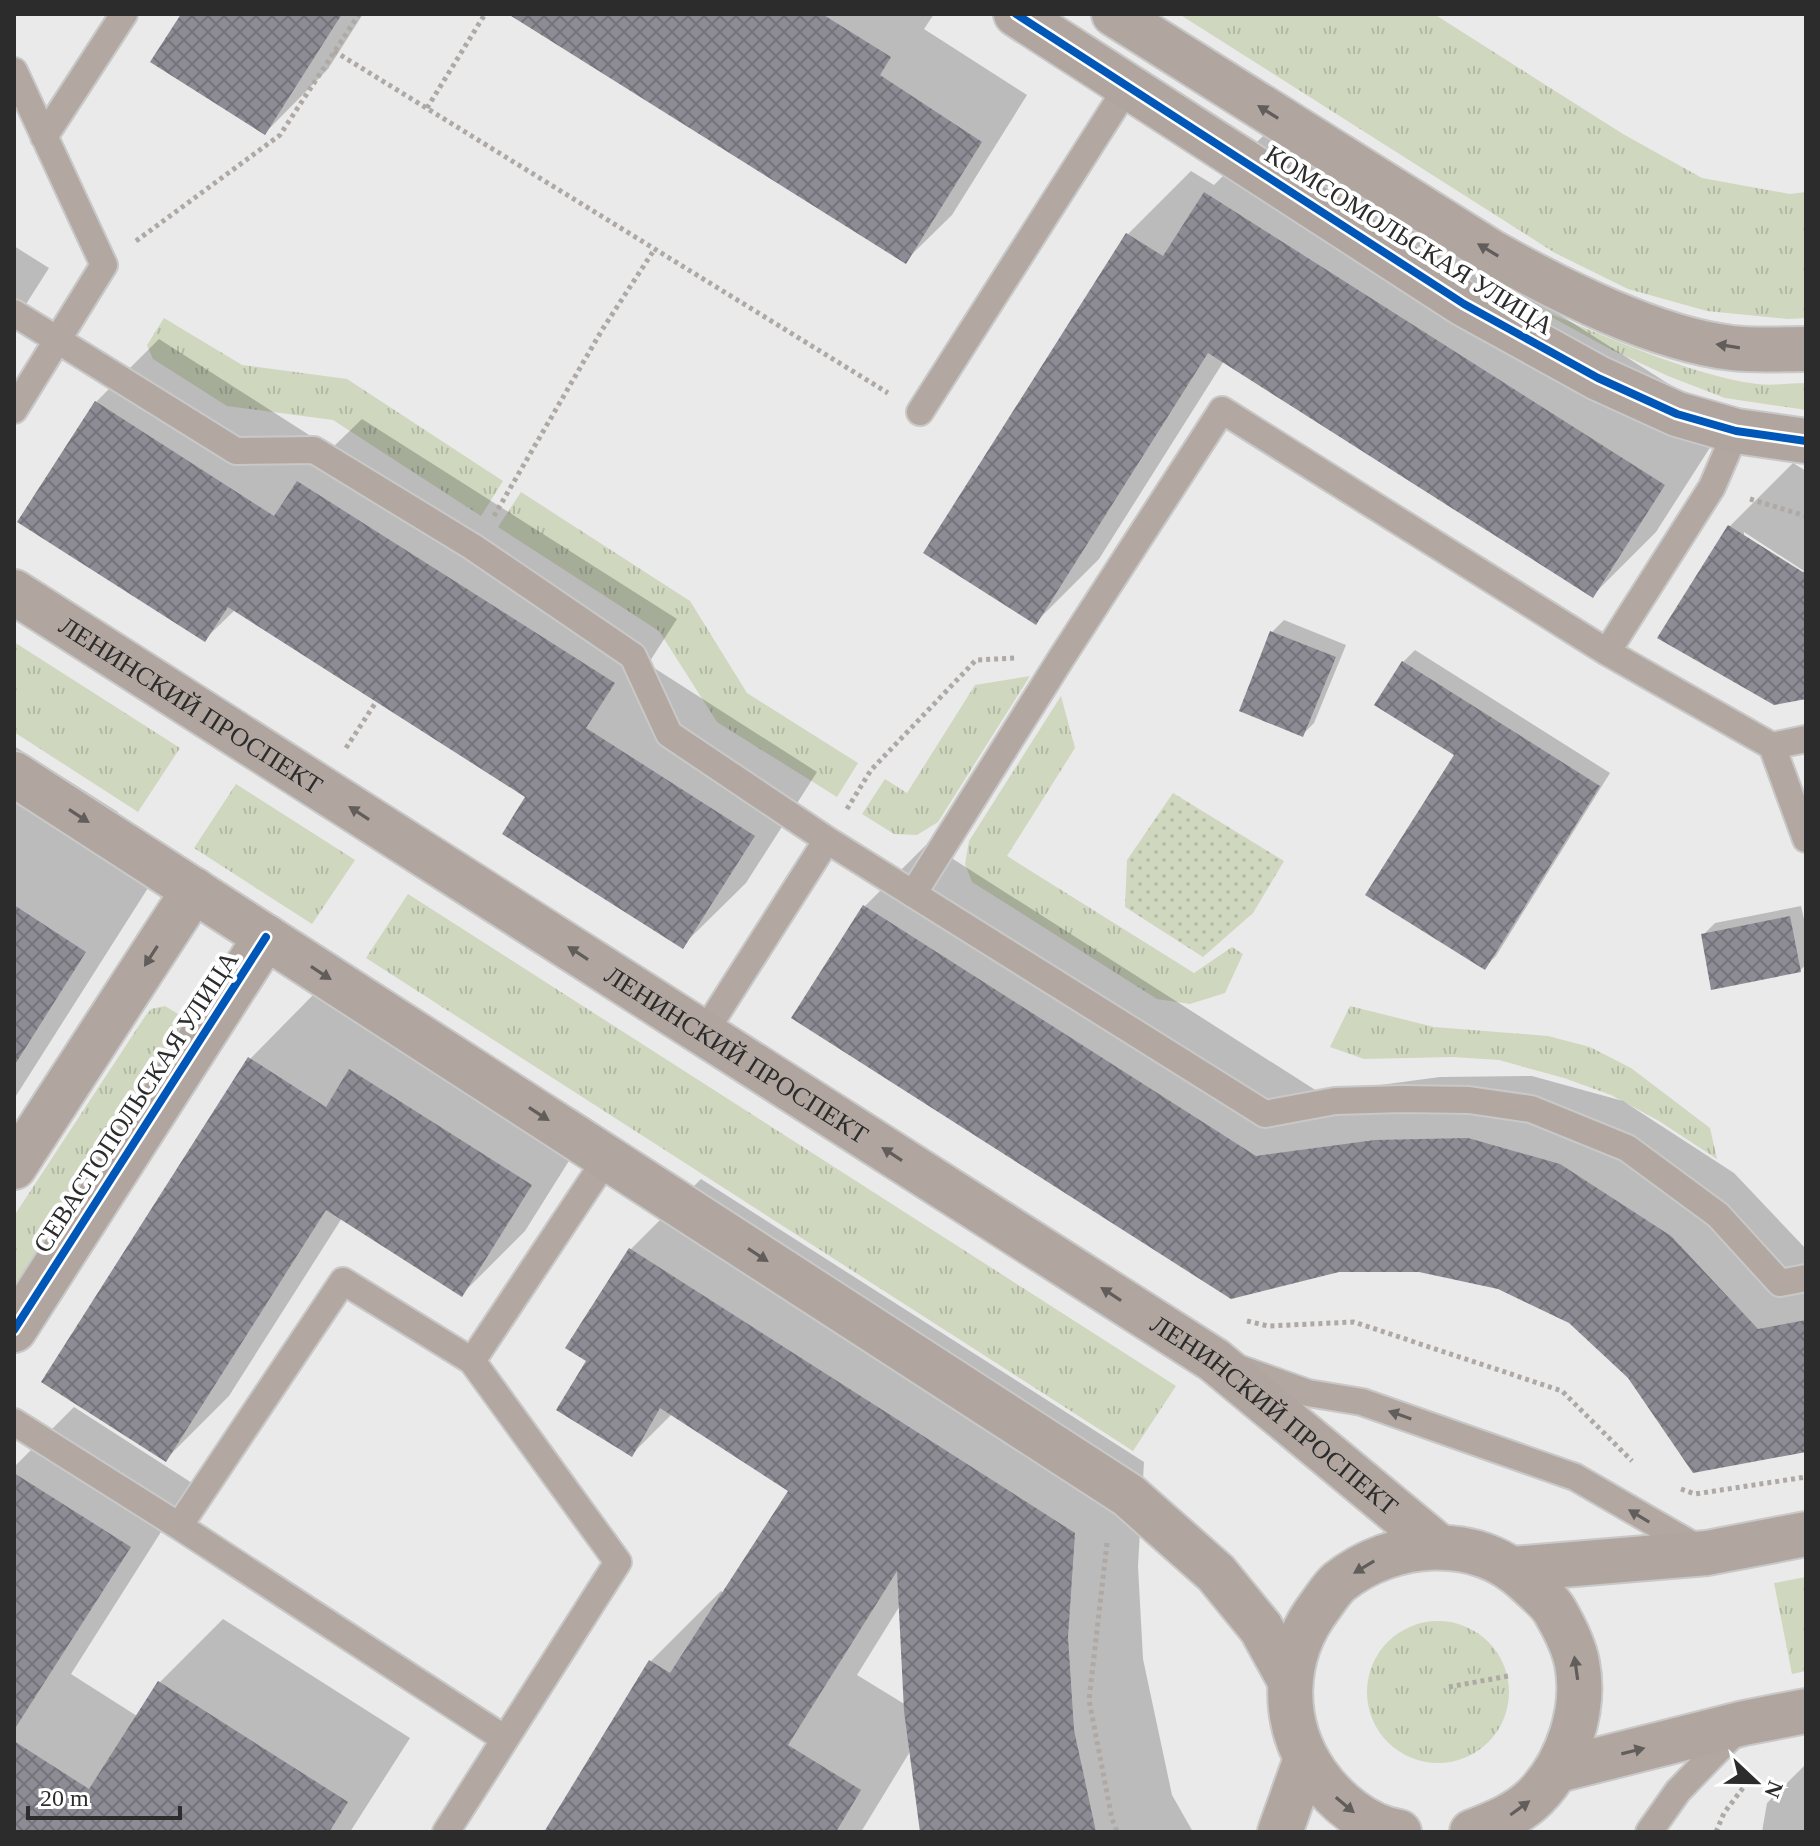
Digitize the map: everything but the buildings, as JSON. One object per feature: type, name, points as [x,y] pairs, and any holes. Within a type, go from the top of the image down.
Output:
[{"type":"main road","name":"КОМСОМОЛЬСКАЯ УЛИЦА","points":[[1016,14],[1464,304],[1598,378],[1677,414],[1736,431],[1806,441]]},
{"type":"main road","name":"КОМСОМОЛЬСКАЯ УЛИЦА","points":[[1114,14],[1493,253],[1553,287],[1674,335],[1732,348],[1806,349]]},
{"type":"main road","points":[[1128,86],[1157,41]]},
{"type":"main road","name":"ЛЕНИНСКИЙ ПРОСПЕКТ","points":[[14,592],[1214,1360],[1438,1546]]},
{"type":"main road","points":[[14,774],[1128,1495],[1216,1573],[1261,1628],[1289,1679]]},
{"type":"main road","points":[[14,1167],[194,890]]},
{"type":"main road","name":"СЕВАСТОПОЛЬСКАЯ УЛИЦА","points":[[14,1330],[266,937]]},
{"type":"main road","points":[[1513,1569],[1707,1553],[1806,1534]]},
{"type":"main road","points":[[1399,1832],[1357,1815],[1328,1790],[1306,1759],[1292,1720],[1289,1679],[1304,1627],[1337,1583],[1384,1555],[1438,1546],[1485,1555],[1513,1569],[1555,1609],[1577,1662],[1578,1718],[1558,1770],[1534,1798],[1505,1819],[1472,1832]]},
{"type":"main road","points":[[1558,1770],[1744,1723],[1806,1711]]},
{"type":"main road","points":[[1280,1832],[1306,1759]]},
{"type":"lane","points":[[44,137],[124,14]]},
{"type":"lane","points":[[14,71],[104,265],[14,410]]},
{"type":"lane","points":[[920,412],[1128,86]]},
{"type":"lane","points":[[14,313],[236,451],[314,450],[473,547],[633,656],[669,734],[827,840],[1265,1114],[1335,1101],[1469,1100],[1531,1109],[1627,1148],[1718,1215],[1780,1283],[1806,1278]]},
{"type":"lane","points":[[913,894],[1222,410],[1607,652],[1772,746],[1806,839]]},
{"type":"lane","points":[[1607,652],[1712,487],[1736,431]]},
{"type":"lane","points":[[1772,746],[1806,739]]},
{"type":"lane","points":[[704,1033],[827,840]]},
{"type":"lane","points":[[472,1361],[607,1158]]},
{"type":"lane","points":[[179,1526],[343,1281],[472,1361],[618,1562],[446,1832]]},
{"type":"lane","points":[[1214,1360],[1308,1393],[1362,1402],[1575,1477],[1707,1553]]},
{"type":"lane","points":[[14,1422],[505,1739]]},
{"type":"lane","points":[[1649,1832],[1678,1791],[1744,1723]]},
{"type":"path","points":[[104,265],[280,135],[359,14]]},
{"type":"path","points":[[427,108],[485,14]]},
{"type":"path","points":[[334,51],[920,412]]},
{"type":"path","points":[[490,522],[602,330],[654,250]]},
{"type":"path","points":[[850,805],[871,770],[976,660],[1062,657]]},
{"type":"path","points":[[344,750],[376,702]]},
{"type":"path","points":[[1239,1319],[1268,1326],[1354,1322],[1562,1391],[1637,1467]]},
{"type":"path","points":[[1672,1486],[1695,1494],[1806,1477]]},
{"type":"path","points":[[1107,1541],[1089,1700],[1117,1832]]},
{"type":"path","points":[[1449,1687],[1508,1676]]},
{"type":"path","points":[[1716,1832],[1724,1813],[1754,1773]]},
{"type":"green space","points":[[1179,14],[1434,14],[1623,134],[1702,178],[1790,194],[1806,192],[1806,318],[1707,311],[1628,289],[1555,253]]},
{"type":"green space","points":[[1535,308],[1702,372],[1757,384],[1806,383],[1806,410],[1725,398],[1610,349]]},
{"type":"green space","points":[[164,318],[242,365],[347,379],[503,481],[481,516],[333,420],[227,406],[153,359],[147,345]]},
{"type":"green space","points":[[521,492],[690,601],[747,693],[858,763],[837,797],[717,722],[659,631],[498,527]]},
{"type":"green space","points":[[14,642],[180,748],[138,812],[14,732]]},
{"type":"green space","points":[[1030,676],[938,822],[917,835],[894,834],[862,814],[885,779],[907,793],[975,685]]},
{"type":"green space","points":[[1061,696],[1075,748],[1007,856],[1194,973],[1232,947],[1243,954],[1225,993],[1190,1004],[1157,999],[972,882],[965,864],[969,841]]},
{"type":"green space","points":[[236,784],[355,860],[312,924],[194,848]]},
{"type":"green space","points":[[1173,793],[1284,861],[1253,913],[1203,957],[1125,907],[1127,860]]},
{"type":"green space","points":[[408,894],[1176,1386],[1133,1451],[366,958]]},
{"type":"green space","points":[[165,1006],[178,1014],[183,1029],[14,1290],[14,1216],[146,1015],[151,1009]]},
{"type":"green space","points":[[1350,1006],[1434,1027],[1548,1036],[1590,1047],[1631,1068],[1710,1128],[1717,1159],[1659,1121],[1611,1095],[1564,1078],[1499,1060],[1453,1057],[1364,1059],[1330,1047]]},
{"type":"green space","points":[[1806,1577],[1806,1671],[1792,1674],[1774,1583]]},
{"type":"green space","points":[[1438,1621],[1465,1626],[1488,1642],[1504,1665],[1509,1692],[1504,1719],[1488,1742],[1465,1758],[1438,1763],[1411,1758],[1388,1742],[1372,1719],[1367,1692],[1372,1665],[1388,1642],[1411,1626]]},
{"type":"cycle path","points":[[1016,14],[1464,304],[1598,378],[1677,414],[1736,431],[1806,441]]},
{"type":"cycle path","points":[[14,1330],[266,937]]}]
